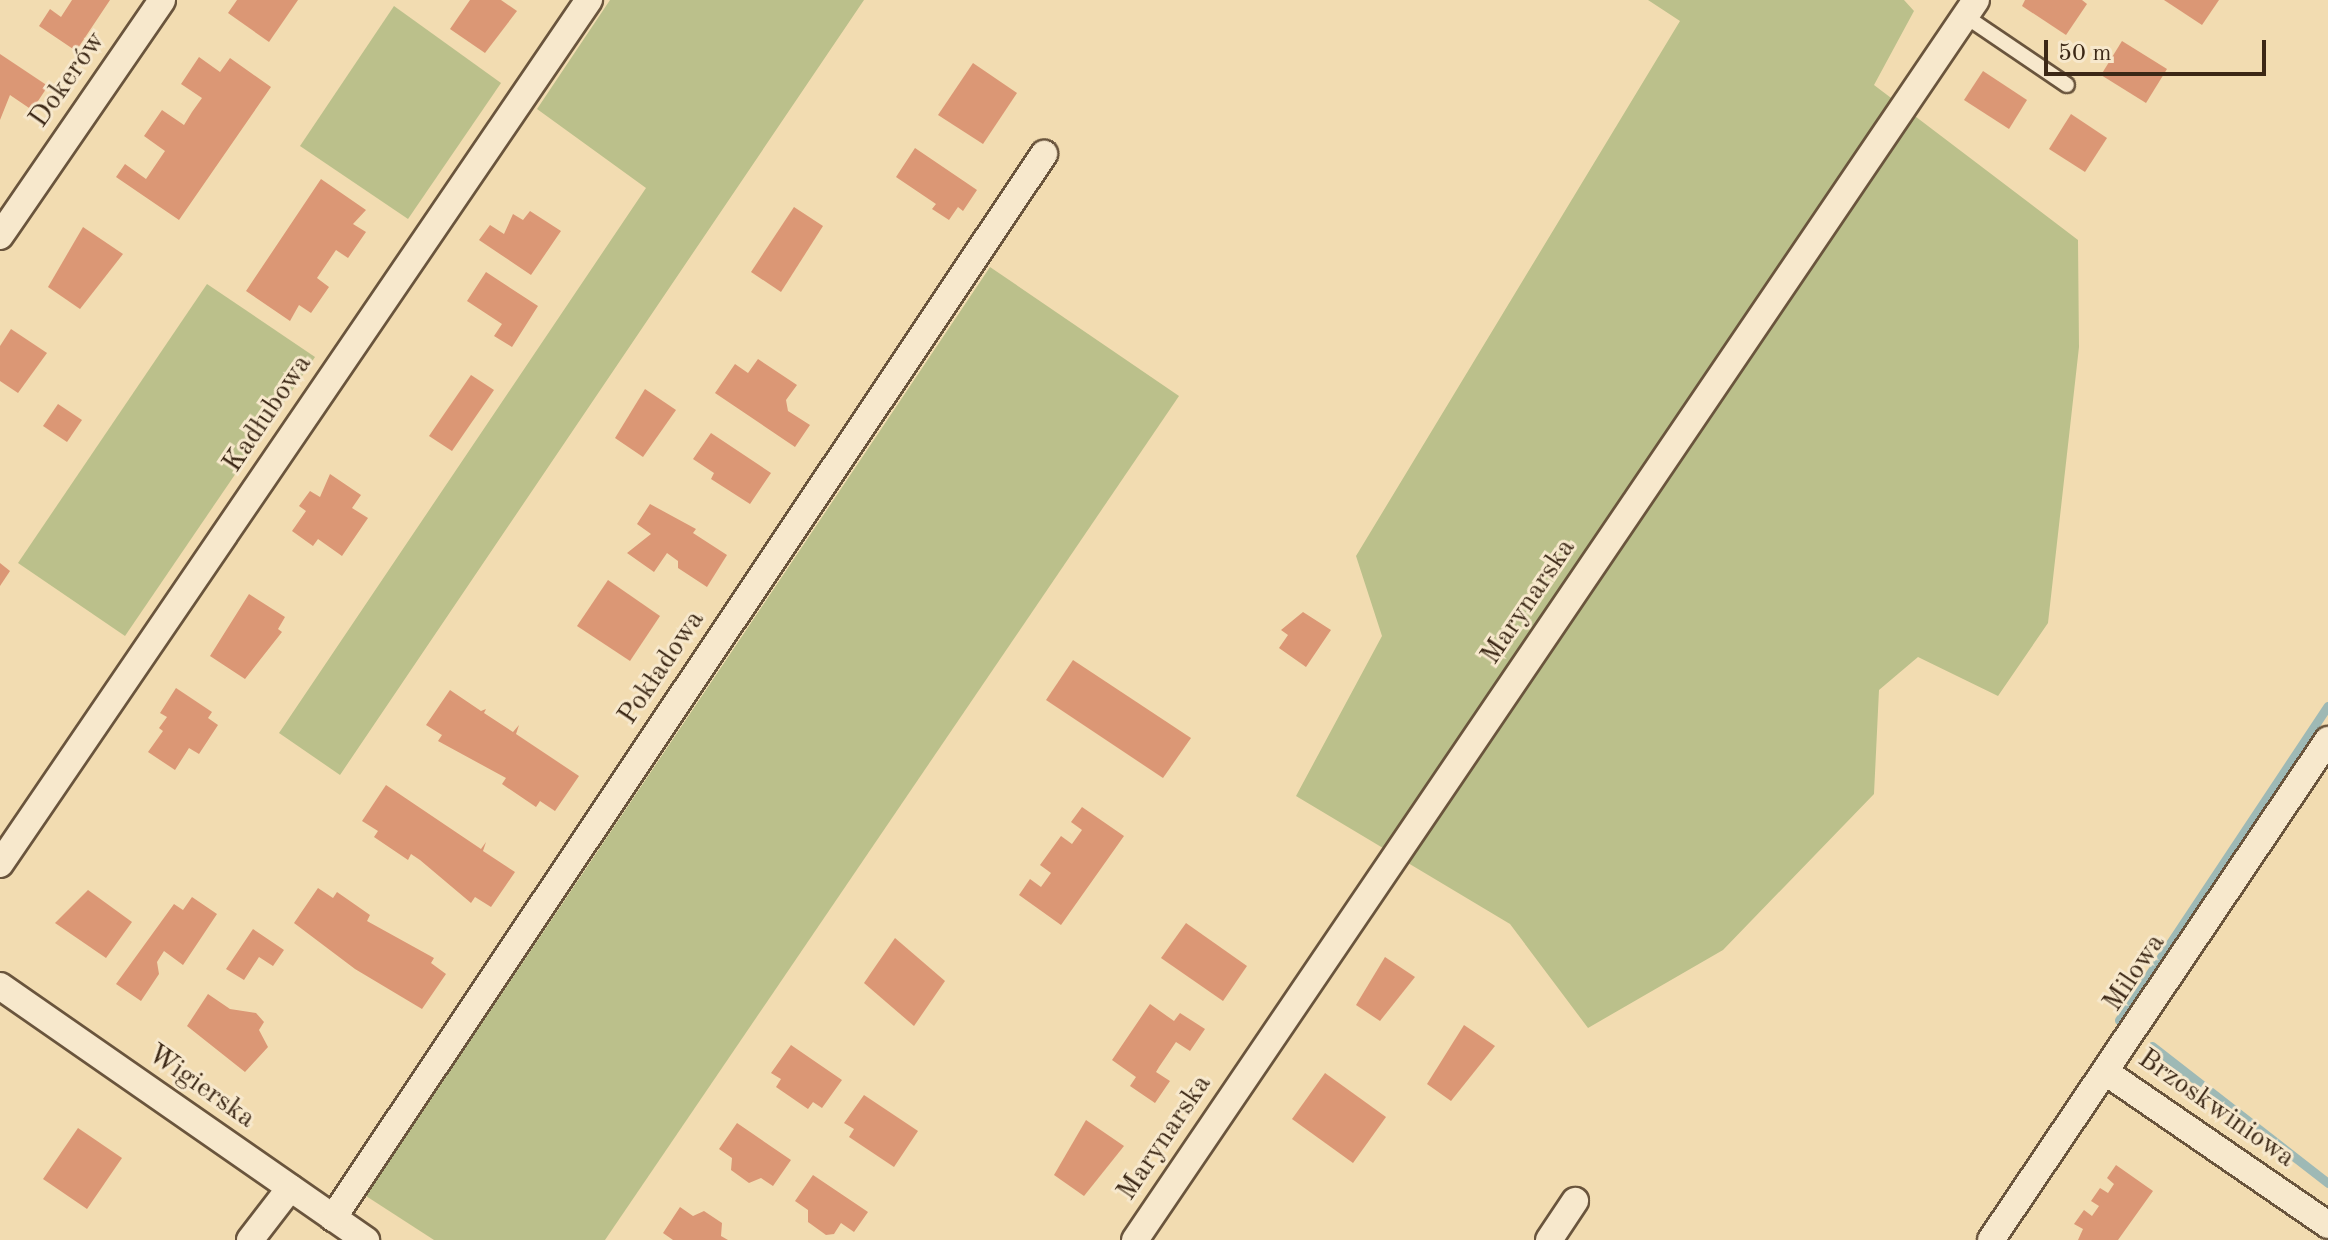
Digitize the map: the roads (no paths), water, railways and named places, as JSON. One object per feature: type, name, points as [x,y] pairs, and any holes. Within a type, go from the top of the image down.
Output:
[{"type":"street","name":"Dokerów","points":[[0,236],[162,0]]},
{"type":"street","name":"Kadłubowa","points":[[0,864],[589,0]]},
{"type":"street","name":"Marynarska","points":[[1135,1240],[1971,8]]},
{"type":"street","name":"Pokładowa","points":[[333,1218],[1044,154]]},
{"type":"street","name":"Milowa","points":[[1991,1240],[2107,1073],[2328,740]]},
{"type":"street","name":"Wigierska","points":[[0,986],[366,1240]]},
{"type":"street","name":"Brzoskwiniowa","points":[[2107,1073],[2328,1225]]},
{"type":"street","points":[[250,1240],[290,1188]]},
{"type":"street","points":[[1549,1240],[1575,1201]]},
{"type":"lane","points":[[1971,8],[2067,85]]},
{"type":"waterway","points":[[2119,1020],[2328,706]]},
{"type":"waterway","points":[[2152,1046],[2328,1183]]}]
